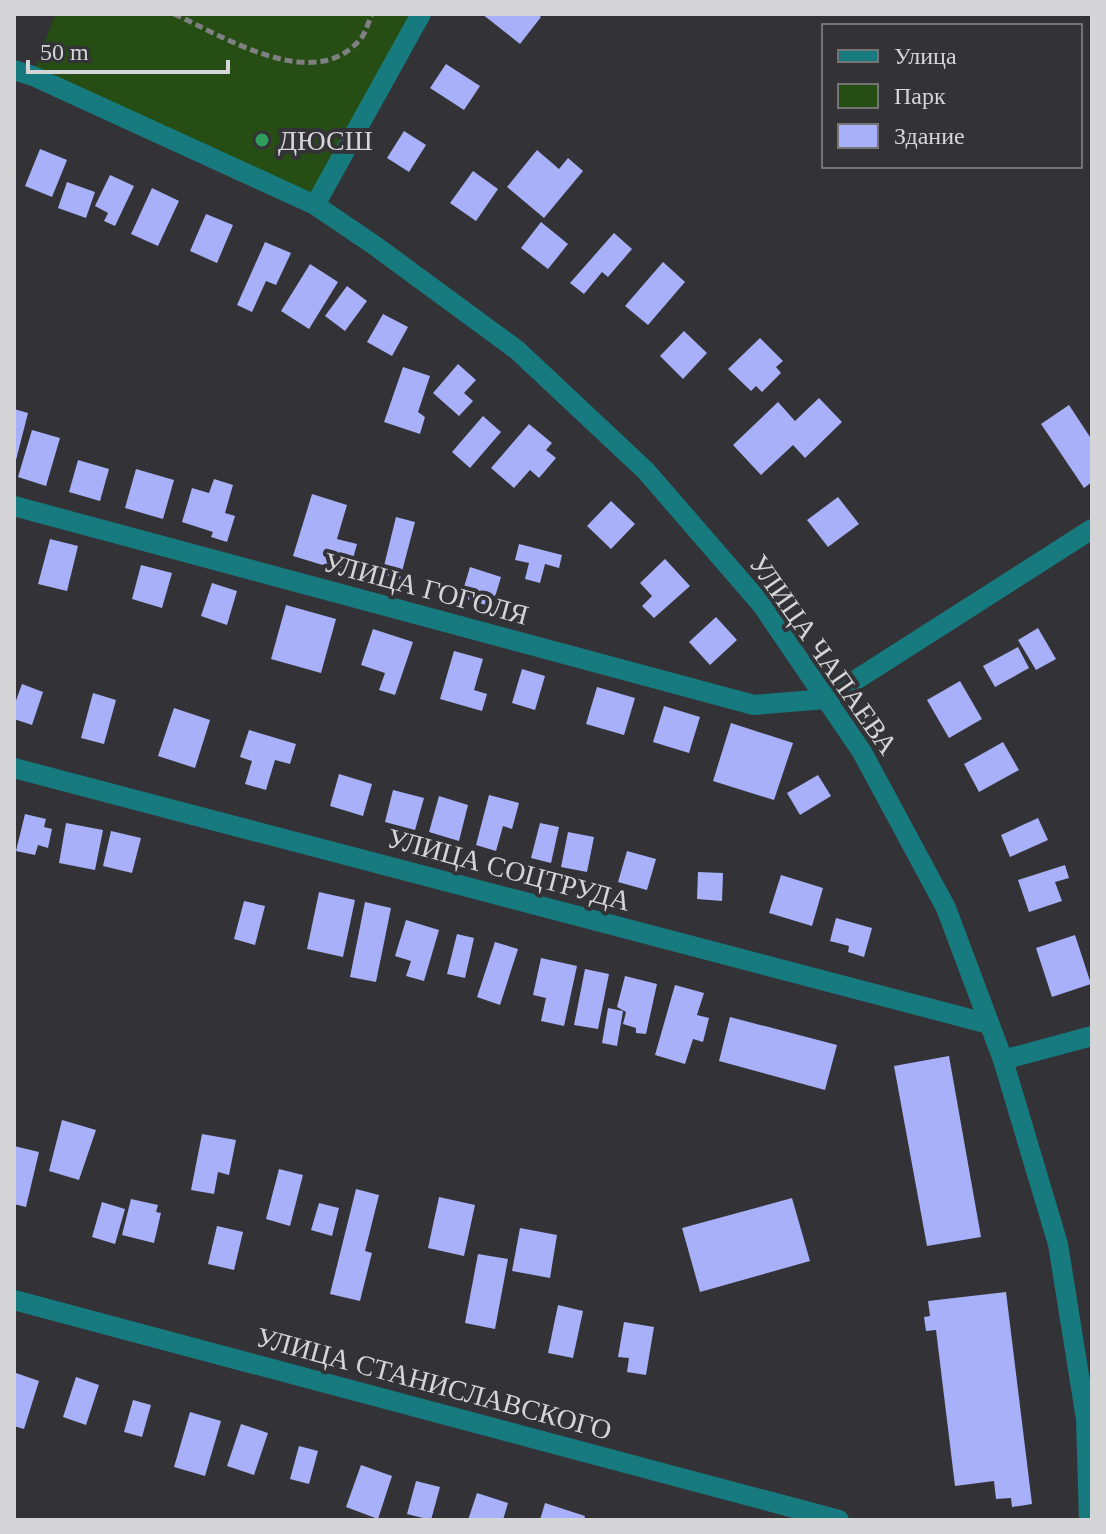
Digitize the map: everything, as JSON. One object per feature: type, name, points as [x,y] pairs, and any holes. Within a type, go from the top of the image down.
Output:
[{"type":"street","points":[[315,205],[421,14]]},
{"type":"street","name":"УЛИЦА ЧАПАЕВА","points":[[14,70],[315,205],[517,350],[646,471],[762,605],[862,752],[946,908],[1003,1060],[1058,1244],[1086,1419],[1089,1520]]},
{"type":"street","name":"УЛИЦА ГОГОЛЯ","points":[[14,506],[754,705],[826,699]]},
{"type":"street","points":[[826,699],[1092,529]]},
{"type":"street","name":"УЛИЦА СОЦТРУДА","points":[[14,768],[989,1024]]},
{"type":"street","points":[[1003,1060],[1092,1036]]},
{"type":"street","name":"УЛИЦА СТАНИСЛАВСКОГО","points":[[14,1300],[839,1520]]},
{"type":"path","points":[[174,14],[269,57],[302,64],[338,57],[362,37],[372,14]]},
{"type":"green space","name":"ДЮСШ","points":[[55,14],[421,14],[315,205],[33,76]]},
{"type":"building","points":[[482,14],[537,14],[541,17],[520,44]]},
{"type":"building","points":[[446,64],[480,86],[464,110],[430,88]]},
{"type":"building","points":[[404,131],[426,145],[409,172],[387,158]]},
{"type":"building","points":[[40,149],[67,160],[52,197],[25,186]]},
{"type":"building","points":[[537,150],[559,169],[568,158],[583,171],[544,218],[507,187]]},
{"type":"building","points":[[473,171],[498,189],[476,221],[450,203]]},
{"type":"building","points":[[110,175],[134,186],[115,226],[104,221],[108,213],[95,206]]},
{"type":"building","points":[[67,182],[95,192],[86,218],[58,208]]},
{"type":"building","points":[[152,188],[179,201],[158,246],[131,234]]},
{"type":"building","points":[[206,214],[233,225],[217,263],[190,251]]},
{"type":"building","points":[[541,222],[568,244],[548,269],[521,248]]},
{"type":"building","points":[[614,233],[632,249],[608,277],[602,272],[584,294],[570,283]]},
{"type":"building","points":[[265,242],[291,253],[276,285],[266,281],[252,312],[237,305]]},
{"type":"building","points":[[663,262],[685,282],[648,325],[625,306]]},
{"type":"building","points":[[310,264],[338,282],[309,329],[281,311]]},
{"type":"building","points":[[347,286],[367,301],[345,331],[325,316]]},
{"type":"building","points":[[383,314],[408,327],[392,356],[367,342]]},
{"type":"building","points":[[684,331],[707,353],[683,379],[660,356]]},
{"type":"building","points":[[760,338],[783,361],[776,367],[781,373],[762,392],[756,386],[751,391],[728,369]]},
{"type":"building","points":[[458,364],[476,380],[464,393],[473,401],[459,416],[433,393]]},
{"type":"building","points":[[403,367],[430,376],[418,412],[425,417],[420,434],[384,422]]},
{"type":"building","points":[[819,398],[842,422],[805,458],[793,445],[761,475],[733,445],[778,402],[795,421]]},
{"type":"building","points":[[1069,405],[1092,440],[1092,482],[1084,488],[1041,424]]},
{"type":"building","points":[[14,409],[28,413],[15,464],[14,464]]},
{"type":"building","points":[[483,416],[501,432],[470,468],[452,452]]},
{"type":"building","points":[[529,424],[552,443],[546,450],[556,458],[539,478],[530,470],[514,488],[491,468]]},
{"type":"building","points":[[32,430],[60,438],[46,486],[18,477]]},
{"type":"building","points":[[78,460],[109,469],[100,501],[69,492]]},
{"type":"building","points":[[136,469],[174,480],[163,519],[125,508]]},
{"type":"building","points":[[214,479],[233,485],[225,513],[235,516],[227,542],[211,537],[213,532],[182,522],[192,488],[209,493]]},
{"type":"building","points":[[312,494],[347,505],[337,539],[357,544],[349,573],[293,556]]},
{"type":"building","points":[[838,497],[859,524],[828,547],[807,520]]},
{"type":"building","points":[[611,501],[635,524],[611,549],[587,526]]},
{"type":"building","points":[[396,517],[415,522],[400,579],[382,574]]},
{"type":"building","points":[[50,539],[78,546],[67,591],[38,584]]},
{"type":"building","points":[[519,544],[562,555],[559,568],[545,564],[540,583],[525,579],[529,563],[515,560]]},
{"type":"building","points":[[665,559],[690,586],[654,618],[642,606],[652,596],[640,583]]},
{"type":"building","points":[[141,565],[172,573],[162,608],[132,599]]},
{"type":"building","points":[[470,567],[501,577],[492,607],[461,597]]},
{"type":"building","points":[[212,583],[237,591],[227,625],[201,616]]},
{"type":"building","points":[[286,605],[336,619],[321,673],[271,659]]},
{"type":"building","points":[[716,617],[737,640],[710,665],[689,642]]},
{"type":"building","points":[[1038,628],[1056,659],[1036,670],[1018,640]]},
{"type":"building","points":[[373,629],[413,642],[395,695],[379,690],[385,673],[361,665]]},
{"type":"building","points":[[1018,647],[1029,668],[995,687],[983,666]]},
{"type":"building","points":[[454,651],[483,659],[474,690],[487,694],[482,711],[440,699]]},
{"type":"building","points":[[522,669],[545,676],[535,710],[512,703]]},
{"type":"building","points":[[960,681],[982,719],[949,738],[927,700]]},
{"type":"building","points":[[22,684],[43,692],[32,725],[14,719],[14,706]]},
{"type":"building","points":[[597,687],[635,698],[624,735],[586,724]]},
{"type":"building","points":[[93,693],[116,700],[104,744],[81,738]]},
{"type":"building","points":[[664,706],[700,717],[689,753],[653,742]]},
{"type":"building","points":[[174,708],[210,720],[195,768],[158,756]]},
{"type":"building","points":[[731,723],[793,743],[774,800],[713,781]]},
{"type":"building","points":[[249,730],[296,744],[290,764],[275,760],[266,790],[245,784],[252,761],[240,757]]},
{"type":"building","points":[[1003,742],[1019,770],[979,792],[964,764]]},
{"type":"building","points":[[339,774],[372,784],[363,816],[330,806]]},
{"type":"building","points":[[818,775],[831,796],[800,815],[787,793]]},
{"type":"building","points":[[393,790],[424,798],[415,830],[385,822]]},
{"type":"building","points":[[489,795],[519,803],[512,829],[503,826],[496,851],[476,845]]},
{"type":"building","points":[[439,796],[468,805],[459,841],[429,832]]},
{"type":"building","points":[[25,814],[46,819],[44,827],[52,829],[48,848],[38,845],[35,855],[16,851]]},
{"type":"building","points":[[1038,818],[1048,840],[1010,857],[1001,835]]},
{"type":"building","points":[[66,823],[103,830],[95,870],[59,863]]},
{"type":"building","points":[[540,823],[559,827],[551,863],[531,858]]},
{"type":"building","points":[[111,831],[141,838],[132,873],[103,866]]},
{"type":"building","points":[[568,832],[594,837],[587,872],[561,867]]},
{"type":"building","points":[[627,851],[656,859],[647,890],[618,882]]},
{"type":"building","points":[[1065,865],[1069,878],[1055,882],[1062,901],[1029,912],[1018,880]]},
{"type":"building","points":[[698,872],[723,873],[722,901],[697,899]]},
{"type":"building","points":[[781,875],[823,888],[812,926],[769,913]]},
{"type":"building","points":[[319,892],[355,900],[343,957],[307,949]]},
{"type":"building","points":[[244,901],[265,906],[255,945],[234,939]]},
{"type":"building","points":[[365,902],[391,908],[376,982],[350,977]]},
{"type":"building","points":[[836,918],[872,928],[864,957],[848,952],[849,946],[830,941]]},
{"type":"building","points":[[406,920],[439,930],[424,981],[406,976],[411,961],[395,956]]},
{"type":"building","points":[[457,934],[474,938],[465,978],[447,974]]},
{"type":"building","points":[[1075,935],[1091,984],[1052,997],[1036,948]]},
{"type":"building","points":[[495,942],[518,949],[500,1005],[477,997]]},
{"type":"building","points":[[541,958],[577,966],[564,1026],[541,1021],[546,998],[533,995]]},
{"type":"building","points":[[585,969],[609,974],[598,1029],[574,1025]]},
{"type":"building","points":[[625,976],[657,984],[646,1034],[636,1033],[636,1028],[623,1024],[626,1012],[617,1007]]},
{"type":"building","points":[[675,985],[704,993],[697,1015],[709,1018],[703,1042],[693,1039],[685,1064],[655,1055]]},
{"type":"building","points":[[608,1008],[623,1011],[617,1046],[602,1043]]},
{"type":"building","points":[[730,1017],[837,1045],[825,1090],[719,1061]]},
{"type":"building","points":[[949,1056],[981,1237],[927,1246],[894,1066]]},
{"type":"building","points":[[62,1120],[96,1130],[79,1180],[49,1171]]},
{"type":"building","points":[[202,1134],[236,1140],[229,1175],[218,1172],[214,1194],[191,1190]]},
{"type":"building","points":[[14,1146],[39,1152],[26,1207],[14,1204]]},
{"type":"building","points":[[279,1169],[303,1175],[290,1226],[266,1219]]},
{"type":"building","points":[[356,1189],[379,1195],[365,1251],[372,1253],[360,1301],[330,1294]]},
{"type":"building","points":[[439,1197],[475,1205],[464,1256],[428,1248]]},
{"type":"building","points":[[792,1198],[810,1261],[700,1292],[682,1228]]},
{"type":"building","points":[[131,1199],[158,1205],[156,1212],[161,1213],[154,1243],[122,1235]]},
{"type":"building","points":[[102,1202],[125,1209],[115,1244],[92,1237]]},
{"type":"building","points":[[319,1203],[339,1208],[332,1236],[311,1230]]},
{"type":"building","points":[[217,1226],[243,1232],[234,1270],[208,1264]]},
{"type":"building","points":[[520,1228],[557,1235],[550,1278],[512,1271]]},
{"type":"building","points":[[478,1254],[508,1259],[495,1329],[465,1323]]},
{"type":"building","points":[[1006,1292],[1032,1504],[1012,1507],[1011,1498],[996,1499],[994,1481],[955,1486],[936,1330],[926,1331],[924,1317],[930,1316],[928,1301]]},
{"type":"building","points":[[558,1305],[583,1311],[573,1358],[548,1353]]},
{"type":"building","points":[[624,1322],[654,1327],[646,1375],[627,1372],[629,1358],[618,1357]]},
{"type":"building","points":[[16,1373],[39,1381],[24,1429],[14,1426]]},
{"type":"building","points":[[76,1377],[99,1385],[86,1425],[63,1417]]},
{"type":"building","points":[[133,1400],[151,1405],[142,1437],[124,1432]]},
{"type":"building","points":[[190,1412],[221,1421],[205,1476],[174,1467]]},
{"type":"building","points":[[241,1424],[268,1433],[254,1475],[227,1466]]},
{"type":"building","points":[[299,1446],[318,1451],[309,1484],[290,1479]]},
{"type":"building","points":[[361,1465],[392,1476],[378,1519],[346,1507]]},
{"type":"building","points":[[416,1481],[440,1487],[431,1520],[407,1514]]},
{"type":"building","points":[[477,1493],[508,1503],[503,1520],[468,1520]]},
{"type":"building","points":[[545,1503],[585,1516],[584,1520],[540,1520]]},
{"type":"place","name":"ДЮСШ","points":[[262,140]]}]
